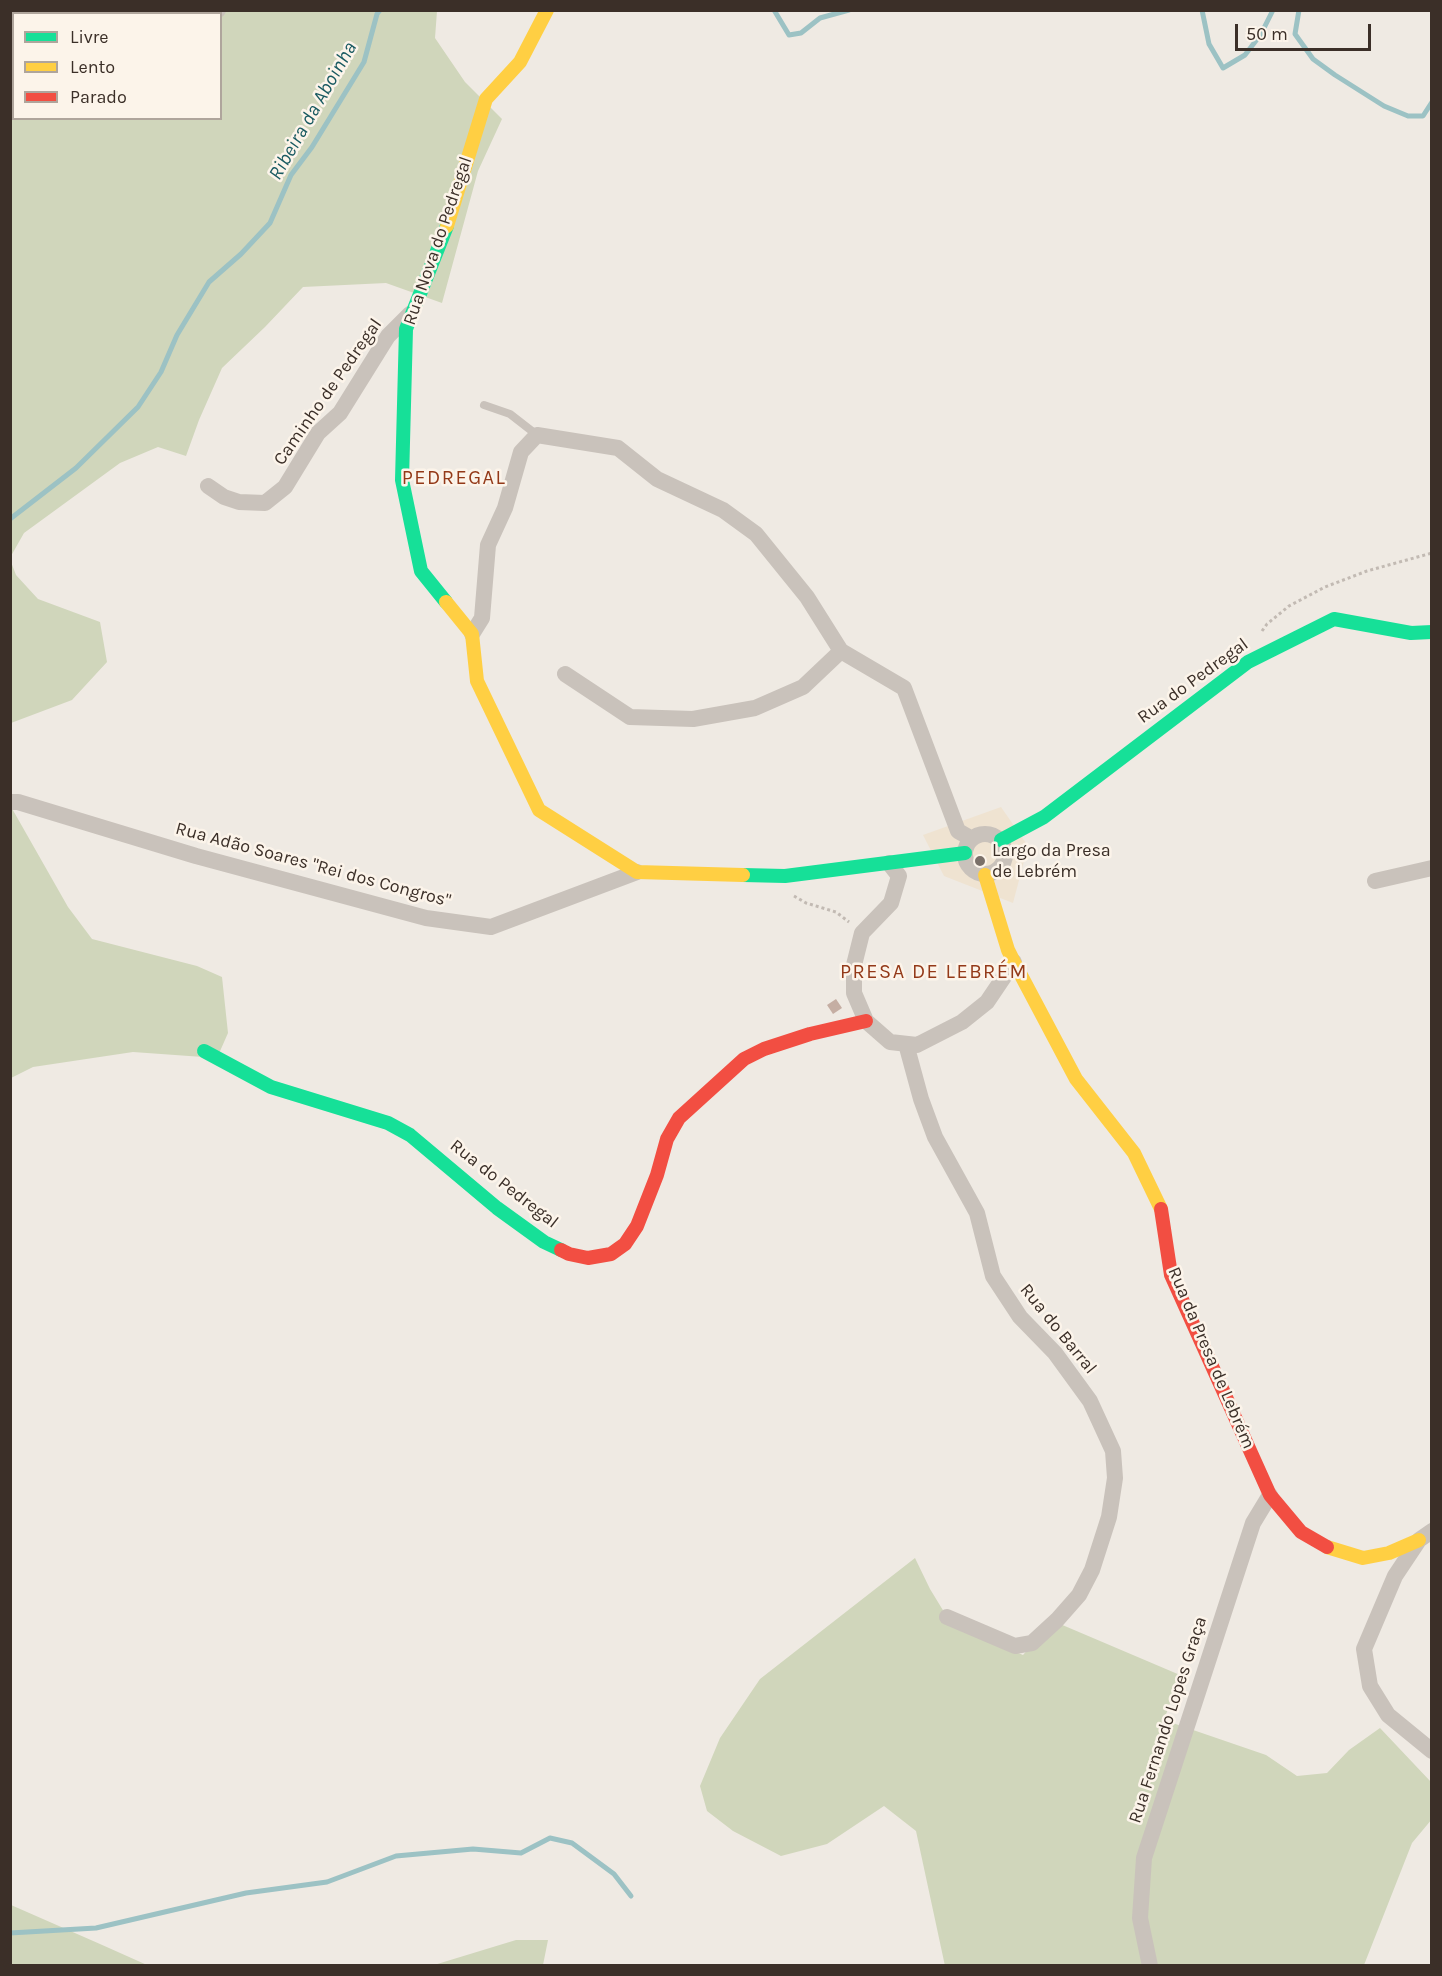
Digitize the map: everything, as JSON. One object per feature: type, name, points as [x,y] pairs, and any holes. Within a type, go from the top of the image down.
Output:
[{"type":"street","name":"Rua Nova do Pedregal","points":[[472,634],[421,572],[402,480],[406,329],[441,244],[486,99],[520,62],[544,12]]},
{"type":"street","name":"Caminho de Pedregal","points":[[208,486],[224,497],[239,502],[256,503],[265,503],[285,487],[318,433],[340,413],[388,336],[413,312]]},
{"type":"street","points":[[472,634],[477,681],[538,810],[637,872],[785,876],[890,863],[968,846],[977,836],[990,834],[1000,840],[1004,846],[1005,860],[998,871],[985,875],[978,874],[968,866],[968,846],[958,831],[904,688],[841,651],[807,597],[756,534],[723,510],[657,479],[618,448],[537,435],[521,452],[505,508],[488,545],[482,618],[472,634]]},
{"type":"street","name":"Rua do Pedregal","points":[[1000,840],[1044,817],[1248,662],[1334,619],[1411,633],[1431,632]]},
{"type":"street","points":[[564,674],[630,717],[693,719],[755,708],[803,687],[841,651]]},
{"type":"street","name":"Rua Adão Soares \"Rei dos Congros\"","points":[[10,802],[18,802],[196,856],[426,918],[491,927],[637,872]]},
{"type":"street","points":[[890,863],[899,876],[891,903],[862,933],[855,964],[854,993],[866,1022],[890,1042],[917,1045],[962,1022],[987,1002],[1014,962]]},
{"type":"street","points":[[1375,881],[1431,868]]},
{"type":"street","name":"Rua da Presa de Lebrém","points":[[985,875],[1008,950],[1014,962],[1076,1079],[1134,1153],[1162,1211],[1171,1275],[1270,1495],[1301,1532],[1333,1550],[1364,1558],[1389,1553],[1425,1536]]},
{"type":"street","name":"Rua do Pedregal","points":[[204,1052],[271,1087],[388,1123],[410,1135],[497,1208],[544,1242],[569,1254],[588,1258],[611,1254],[625,1244],[637,1226],[657,1175],[667,1139],[679,1118],[744,1059],[764,1049],[810,1034],[866,1022]]},
{"type":"street","name":"Rua do Barral","points":[[906,1044],[935,1137],[977,1213],[993,1276],[1020,1317],[1055,1353],[1090,1401],[1113,1452],[1115,1478],[1109,1517],[1092,1570],[1079,1595],[1032,1643],[1015,1646],[948,1617]]},
{"type":"street","name":"Rua Fernando Lopes Graça","points":[[1150,1965],[1140,1918],[1144,1858],[1253,1523],[1270,1495]]},
{"type":"street","points":[[1425,1536],[1395,1576],[1364,1649],[1370,1686],[1388,1715],[1431,1751]]},
{"type":"lane","points":[[484,405],[510,414],[537,435]]},
{"type":"path","points":[[1261,632],[1289,606],[1325,587],[1367,571],[1431,553]]},
{"type":"path","points":[[785,876],[788,891],[806,903],[836,912],[862,933]]},
{"type":"green space","points":[[10,11],[437,11],[435,38],[465,82],[502,119],[478,171],[442,303],[386,283],[303,287],[222,368],[186,456],[158,447],[120,463],[24,533],[11,556]]},
{"type":"green space","points":[[11,562],[16,575],[38,599],[100,622],[107,662],[72,700],[11,723]]},
{"type":"green space","points":[[10,805],[68,907],[92,939],[197,966],[222,977],[228,1033],[217,1058],[133,1052],[33,1067],[11,1078]]},
{"type":"green space","points":[[915,1558],[930,1589],[952,1625],[1023,1655],[1053,1621],[1180,1675],[1164,1720],[1266,1755],[1297,1776],[1327,1773],[1349,1750],[1380,1728],[1431,1782],[1432,1819],[1412,1843],[1364,1965],[945,1966],[916,1831],[884,1806],[827,1844],[781,1856],[733,1831],[707,1811],[700,1786],[720,1738],[760,1679]]},
{"type":"green space","points":[[11,1905],[100,1944],[147,1965],[11,1965]]},
{"type":"green space","points":[[516,1940],[548,1940],[543,1965],[434,1965]]},
{"type":"shaded area","name":"Largo da Presa de Lebrém","points":[[1001,807],[1028,846],[1013,903],[944,876],[923,835]]},
{"type":"building","points":[[836,999],[842,1008],[833,1014],[827,1005]]},
{"type":"waterway","name":"Ribeira da Aboinha","points":[[10,519],[76,468],[138,407],[161,372],[177,335],[209,282],[241,254],[270,223],[291,175],[312,147],[364,62],[380,10]]},
{"type":"waterway","name":"Ribeira da Aboinha","points":[[774,10],[789,35],[801,33],[820,18],[849,10]]},
{"type":"waterway","name":"Ribeira da Aboinha","points":[[1202,10],[1209,44],[1223,68],[1245,55],[1261,34],[1273,10]]},
{"type":"waterway","name":"Ribeira da Aboinha","points":[[1299,10],[1295,34],[1313,59],[1335,75],[1384,106],[1408,116],[1423,116],[1432,102]]},
{"type":"waterway","points":[[10,1933],[96,1928],[246,1893],[327,1882],[396,1856],[473,1849],[521,1853],[550,1838],[572,1843],[614,1874],[631,1896]]},
{"type":"traffic: fast","points":[[446,602],[421,571],[402,480],[406,329],[447,226]]},
{"type":"traffic: fast","points":[[1001,840],[1044,817],[1248,662],[1334,619],[1411,633],[1432,632]]},
{"type":"traffic: fast","points":[[743,875],[785,876],[965,853]]},
{"type":"traffic: fast","points":[[204,1051],[271,1087],[388,1123],[410,1135],[497,1208],[544,1242],[561,1250]]},
{"type":"traffic: slow","points":[[447,226],[486,99],[520,62],[547,10]]},
{"type":"traffic: slow","points":[[446,602],[472,634],[477,681],[539,810],[637,872],[743,875]]},
{"type":"traffic: slow","points":[[985,875],[1008,950],[1014,962],[1076,1079],[1134,1153],[1161,1209]]},
{"type":"traffic: slow","points":[[1327,1547],[1363,1558],[1389,1553],[1419,1540]]},
{"type":"traffic: jam","points":[[561,1250],[588,1258],[611,1254],[625,1244],[637,1226],[657,1175],[667,1139],[679,1118],[744,1059],[764,1049],[810,1034],[866,1021]]},
{"type":"traffic: jam","points":[[1161,1209],[1171,1275],[1270,1495],[1301,1532],[1327,1547]]},
{"type":"place","name":"Largo da Presa de Lebrém","points":[[980,861]]},
{"type":"district","name":"PEDREGAL","points":[[454,478]]},
{"type":"district","name":"PRESA DE LEBRÉM","points":[[934,972]]}]
